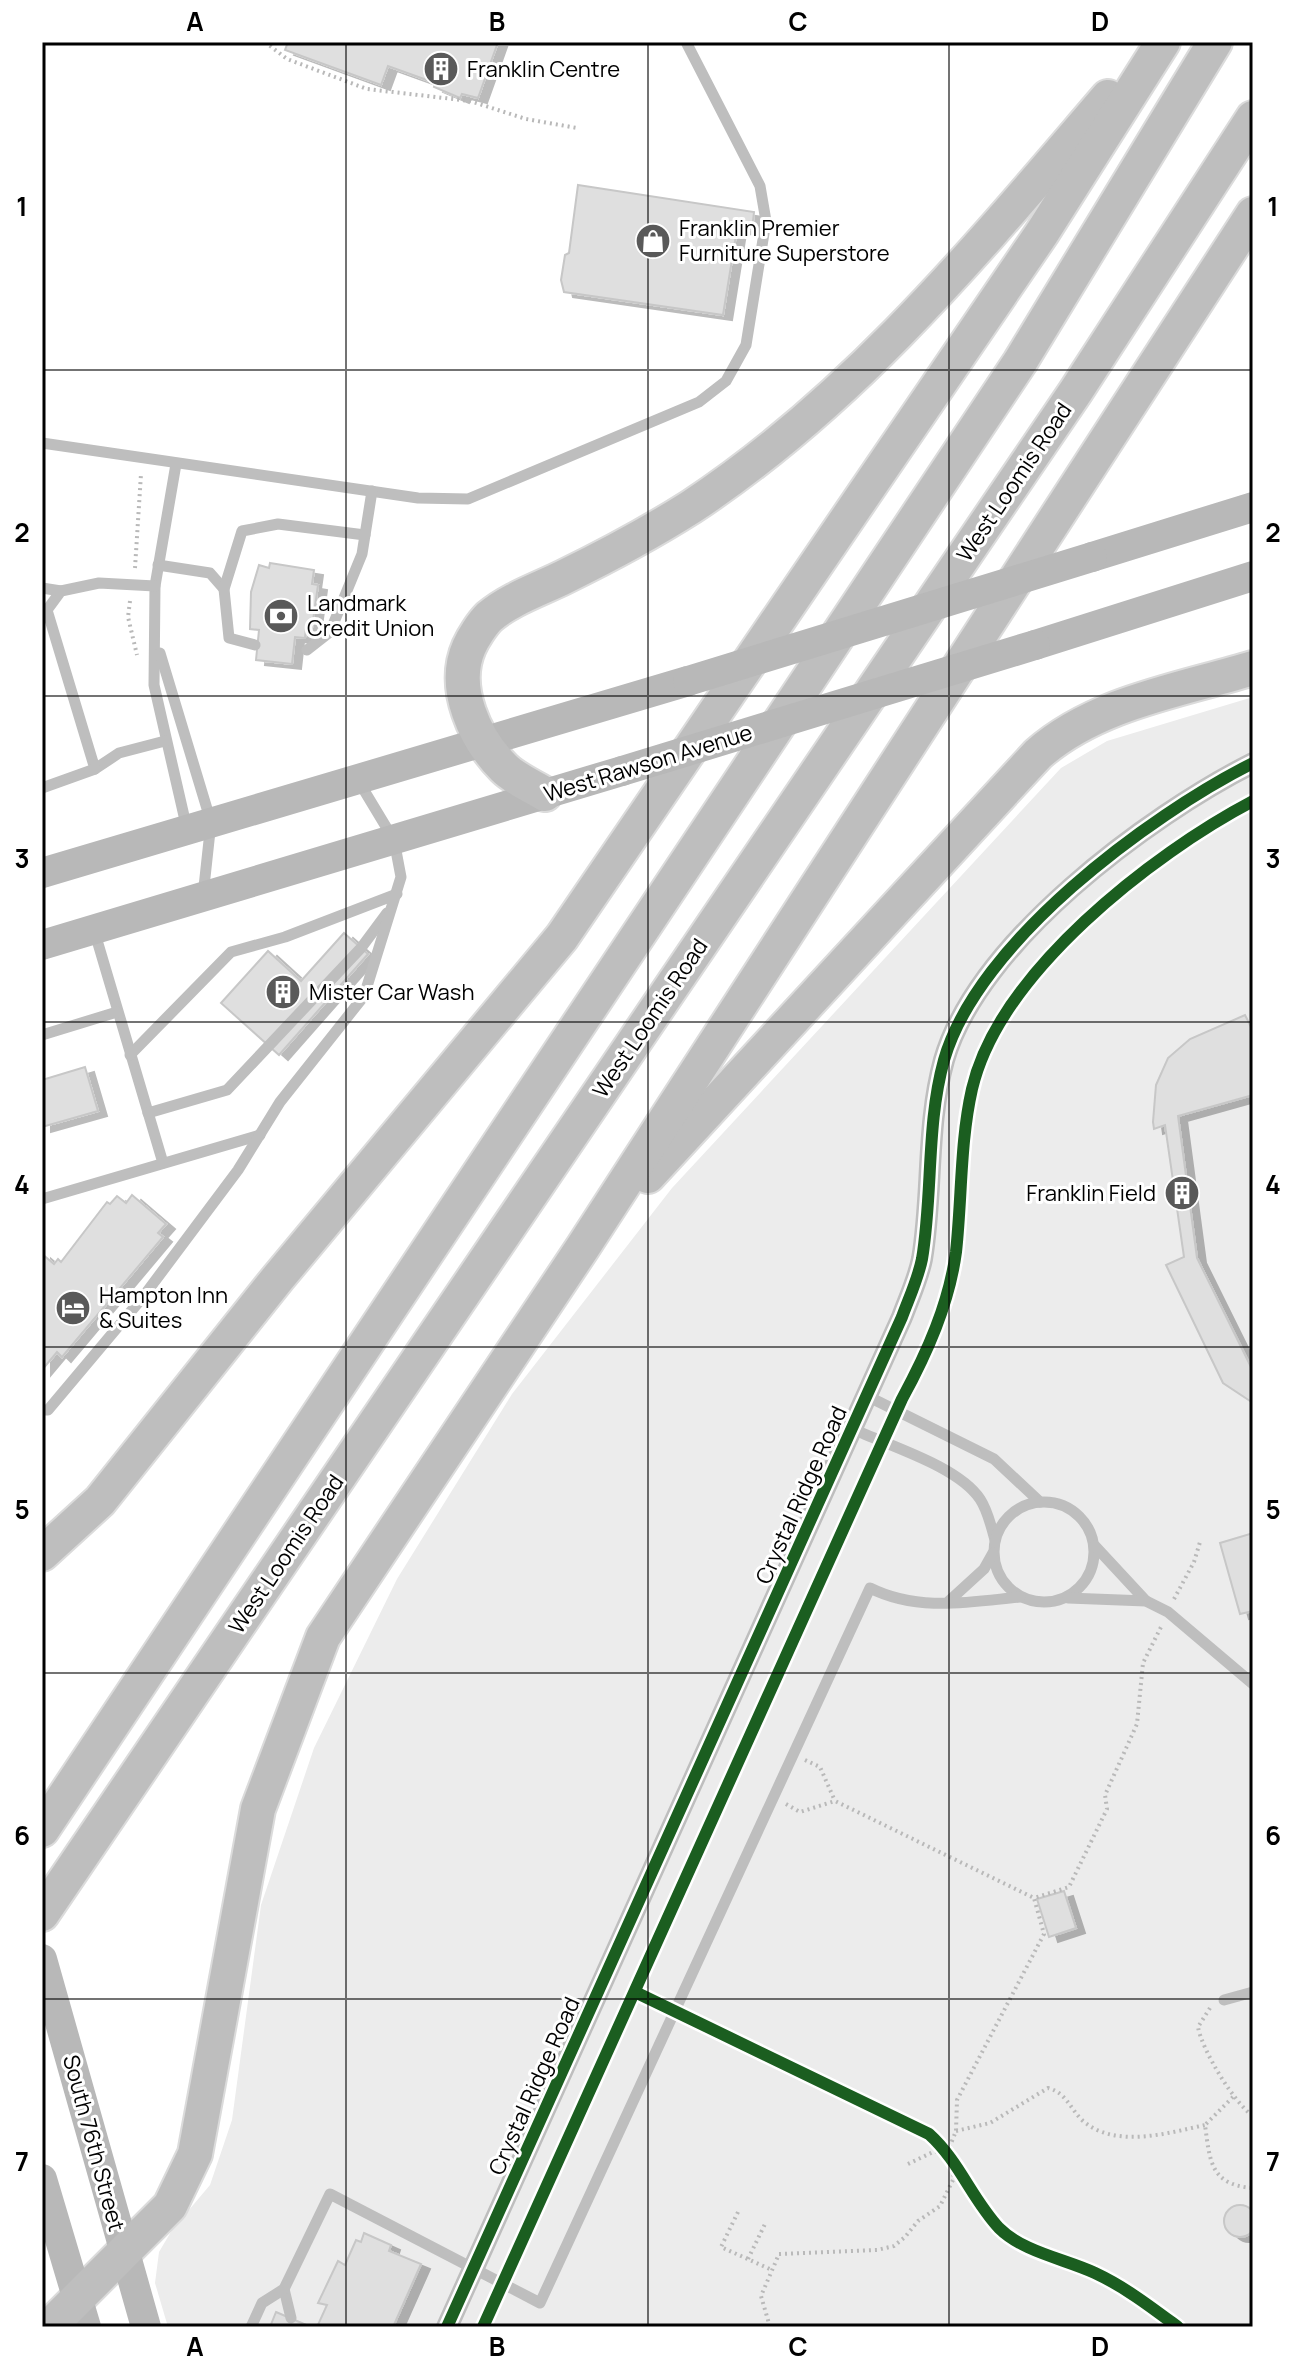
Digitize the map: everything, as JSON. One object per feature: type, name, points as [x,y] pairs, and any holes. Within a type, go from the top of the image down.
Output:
[{"type":"main road","points":[[545,794],[506,770],[482,741],[470,719],[464,664],[469,647],[487,619],[625,547],[690,507],[777,446],[819,411],[947,282],[1155,42]]},
{"type":"main road","points":[[42,1554],[100,1501],[278,1278],[562,937],[1042,233],[1163,42]]},
{"type":"main road","points":[[42,1830],[1020,362],[1215,42]]},
{"type":"main road","name":"West Loomis Road","points":[[42,1914],[1076,391],[1253,118]]},
{"type":"main road","points":[[49,2327],[82,2313],[124,2252],[170,2206],[195,2154],[258,1809],[323,1637],[583,1247],[1253,214]]},
{"type":"main road","points":[[42,873],[688,681],[1253,507]]},
{"type":"main road","name":"West Rawson Avenue","points":[[42,945],[622,771],[1253,576]]},
{"type":"main road","points":[[583,1247],[1046,746],[1064,731],[1092,717],[1253,668]]},
{"type":"main road","points":[[42,1540],[100,1501]]},
{"type":"main road","name":"South 76th Street","points":[[42,1959],[146,2327]]},
{"type":"main road","points":[[42,2179],[82,2313]]},
{"type":"street","name":"Crystal Ridge Road","points":[[447,2327],[853,1429],[921,1262],[931,1134],[945,1058],[980,986],[1094,868],[1136,833],[1209,785],[1253,763]]},
{"type":"lane","points":[[42,443],[438,501],[468,499],[699,402],[726,381],[746,345],[766,221],[760,186],[686,42]]},
{"type":"lane","points":[[176,464],[155,586],[157,644],[154,685],[165,741],[181,792],[199,826]]},
{"type":"lane","points":[[307,650],[330,632],[362,554],[372,491]]},
{"type":"lane","points":[[255,645],[229,638],[224,589],[242,531],[278,524],[365,535]]},
{"type":"lane","points":[[158,565],[210,573],[224,589]]},
{"type":"lane","points":[[42,588],[61,591],[99,583],[155,586]]},
{"type":"lane","points":[[61,591],[47,610],[95,769]]},
{"type":"lane","points":[[157,644],[199,826],[203,896]]},
{"type":"lane","points":[[42,788],[95,769],[119,753],[165,741]]},
{"type":"lane","points":[[42,1410],[48,1410],[143,1297],[238,1170],[280,1102],[364,996],[401,877],[394,840],[357,778]]},
{"type":"lane","points":[[130,1055],[231,952],[285,937],[396,898]]},
{"type":"lane","points":[[148,1113],[227,1090],[361,948],[396,898]]},
{"type":"lane","points":[[93,929],[163,1163]]},
{"type":"lane","points":[[42,1035],[117,1012]]},
{"type":"lane","points":[[42,1199],[260,1135]]},
{"type":"lane","points":[[867,1396],[994,1459],[1040,1502],[1070,1508],[1082,1518],[1095,1546],[1146,1601],[1191,1627],[1253,1684]]},
{"type":"lane","points":[[853,1429],[953,1475],[969,1486],[981,1499],[997,1571],[1006,1586],[1020,1597]]},
{"type":"lane","points":[[949,1601],[984,1569],[1011,1514],[1040,1502]]},
{"type":"lane","points":[[1067,1598],[1089,1576],[1095,1546]]},
{"type":"lane","points":[[251,2327],[262,2303],[284,2289],[330,2194],[405,2230],[472,2271],[540,2303],[870,1588],[906,1603],[949,1601],[969,1604],[1020,1597],[1052,1603],[1067,1598],[1146,1601]]},
{"type":"lane","points":[[1224,2000],[1253,1992]]},
{"type":"lane","points":[[284,2289],[291,2318]]},
{"type":"path","points":[[265,42],[287,59],[367,89],[470,101],[526,119],[577,128]]},
{"type":"path","points":[[1174,1599],[1200,1542]]},
{"type":"path","points":[[820,1767],[835,1801],[1034,1898],[1069,1887],[1107,1809],[1105,1795],[1137,1724],[1143,1663],[1162,1625]]},
{"type":"path","points":[[800,1812],[835,1801]]},
{"type":"path","points":[[770,2327],[761,2296],[779,2254],[837,2253],[894,2246],[918,2221],[940,2206],[954,2178],[948,2151],[956,2131],[957,2100],[1044,1934],[1034,1898]]},
{"type":"path","points":[[1224,2000],[1213,2005],[1198,2027],[1201,2041],[1233,2097],[1253,2116]]},
{"type":"path","points":[[956,2131],[990,2123],[1048,2088],[1058,2090],[1081,2119],[1096,2131],[1117,2136],[1144,2136],[1205,2125],[1233,2097]]},
{"type":"path","points":[[1205,2125],[1214,2171],[1228,2184],[1253,2188]]},
{"type":"path","points":[[929,2134],[948,2151],[967,2181]]},
{"type":"path","points":[[908,2164],[933,2152],[948,2151]]},
{"type":"path","points":[[738,2212],[721,2247],[772,2270]]},
{"type":"path","points":[[748,2259],[765,2224]]},
{"type":"shaded area","points":[[1253,697],[1253,2327],[168,2327],[155,2283],[159,2252],[172,2230],[210,2185],[232,2120],[261,1905],[314,1748],[397,1579],[512,1394],[672,1188],[1061,768],[1107,741]]},
{"type":"building","name":"Franklin Centre","points":[[288,42],[498,42],[478,98],[462,94],[460,98],[434,87],[435,83],[388,66],[381,85],[285,50]]},
{"type":"building","name":"Franklin Premier Furniture Superstore","points":[[578,185],[754,212],[752,230],[737,229],[723,315],[564,292],[561,280],[565,255],[569,253]]},
{"type":"building","name":"Landmark Credit Union","points":[[270,563],[314,570],[312,584],[318,585],[312,628],[306,627],[305,638],[295,637],[292,664],[256,660],[259,630],[250,629],[251,592],[259,565],[269,568]]},
{"type":"building","name":"Mister Car Wash","points":[[344,933],[368,954],[279,1055],[221,1003],[268,951],[301,981]]},
{"type":"building","name":"Franklin Field","points":[[1245,1015],[1253,1031],[1253,1095],[1178,1116],[1197,1258],[1253,1371],[1253,1403],[1223,1383],[1166,1265],[1184,1257],[1165,1125],[1154,1129],[1153,1122],[1156,1085],[1168,1058],[1190,1039]]},
{"type":"building","points":[[85,1067],[98,1111],[42,1127],[42,1080]]},
{"type":"building","name":"Hampton Inn & Suites","points":[[132,1195],[166,1224],[158,1233],[163,1237],[62,1357],[57,1352],[42,1370],[42,1254],[54,1264],[58,1259],[61,1262],[107,1202],[110,1204],[117,1196],[126,1203]]},
{"type":"building","points":[[1253,1533],[1253,1611],[1240,1614],[1220,1543]]},
{"type":"building","points":[[1064,1891],[1076,1928],[1049,1937],[1037,1899]]},
{"type":"building","points":[[1240,2205],[1251,2210],[1256,2221],[1251,2232],[1240,2237],[1229,2232],[1224,2221],[1229,2210]]},
{"type":"building","points":[[364,2233],[391,2245],[389,2251],[421,2264],[393,2327],[317,2327],[327,2305],[318,2303],[338,2261],[345,2265],[356,2240],[361,2242]]},
{"type":"building","points":[[276,2312],[311,2327],[270,2327]]},
{"type":"cycle path","points":[[447,2327],[902,1317],[922,1259],[938,1085],[944,1060],[963,1016],[992,971],[1029,928],[1072,887],[1165,815],[1253,763]]},
{"type":"cycle path","points":[[483,2327],[936,1328],[956,1252],[968,1109],[988,1045],[1013,1003],[1046,961],[1085,921],[1170,852],[1253,801]]},
{"type":"cycle path","points":[[635,1992],[929,2134],[949,2156],[989,2217],[1009,2236],[1032,2249],[1106,2279],[1178,2327]]},
{"type":"place","name":"Franklin Centre","points":[[441,69]]},
{"type":"place","name":"Franklin Premier Furniture Superstore","points":[[653,241]]},
{"type":"place","name":"Landmark Credit Union","points":[[281,616]]},
{"type":"place","name":"Mister Car Wash","points":[[283,992]]},
{"type":"place","name":"Franklin Field","points":[[1182,1193]]},
{"type":"place","name":"Hampton Inn & Suites","points":[[73,1308]]}]
